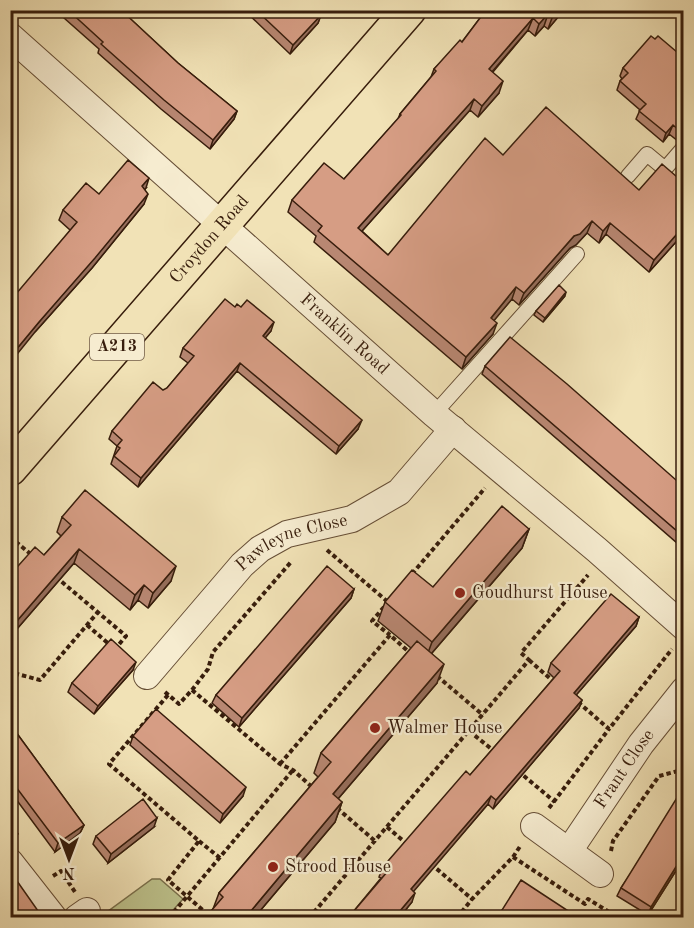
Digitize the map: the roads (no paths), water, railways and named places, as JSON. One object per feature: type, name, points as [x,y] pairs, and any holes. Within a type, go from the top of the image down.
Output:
[{"type":"main road","name":"Croydon Road","points":[[10,469],[409,10]]},
{"type":"street","name":"Franklin Road","points":[[10,36],[444,421],[597,550],[674,634]]},
{"type":"street","name":"Pawleyne Close","points":[[147,676],[242,565],[260,549],[286,534],[352,519],[399,492],[444,421]]},
{"type":"street","name":"Frant Close","points":[[569,851],[641,744],[684,690]]},
{"type":"street","points":[[534,826],[600,874]]},
{"type":"street","points":[[10,862],[54,918]]},
{"type":"lane","points":[[628,176],[647,154],[665,169],[684,147]]},
{"type":"lane","points":[[444,421],[577,254]]},
{"type":"place","name":"Goudhurst House","points":[[460,593]]},
{"type":"place","name":"Walmer House","points":[[375,728]]},
{"type":"place","name":"Strood House","points":[[273,867]]}]
